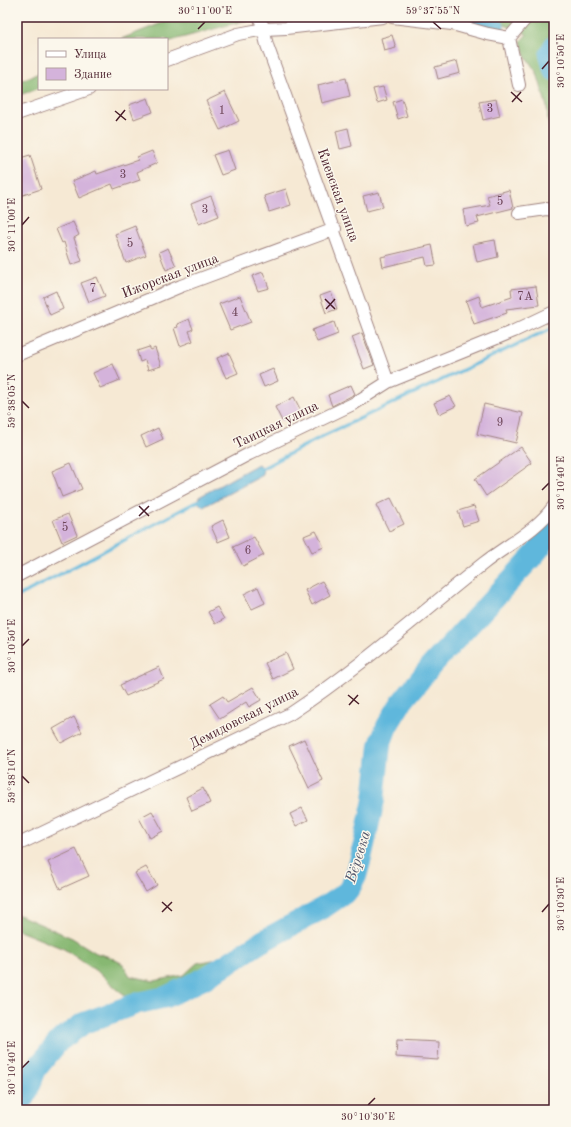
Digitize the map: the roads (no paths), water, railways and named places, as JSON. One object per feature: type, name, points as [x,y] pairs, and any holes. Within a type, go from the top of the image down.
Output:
[{"type":"street","name":"Киевская улица","points":[[260,17],[270,52],[335,230],[388,382]]},
{"type":"street","points":[[168,60],[238,34],[264,29],[286,28],[383,17]]},
{"type":"street","points":[[392,17],[452,24],[509,38]]},
{"type":"street","points":[[509,38],[527,17]]},
{"type":"street","points":[[509,38],[519,85]]},
{"type":"street","points":[[17,114],[86,90]]},
{"type":"street","points":[[519,213],[546,209],[554,210]]},
{"type":"street","name":"Ижорская улица","points":[[17,355],[181,286],[335,230]]},
{"type":"street","name":"Таицкая улица","points":[[17,576],[249,454],[355,403],[388,382],[514,331],[554,312]]},
{"type":"street","name":"Демидовская улица","points":[[17,845],[290,714],[325,692],[497,552],[546,517],[554,506]]},
{"type":"water","points":[[258,464],[262,468],[263,475],[203,507],[197,501],[199,497]]},
{"type":"waterway","points":[[454,17],[498,26]]},
{"type":"waterway","name":"Вёревка","points":[[554,46],[550,55],[554,70]]},
{"type":"waterway","points":[[259,470],[325,435],[554,327]]},
{"type":"waterway","points":[[17,597],[200,500]]},
{"type":"waterway","name":"Вёревка","points":[[17,1103],[25,1097],[36,1069],[59,1041],[84,1023],[138,1003],[166,997],[205,978],[261,942],[323,908],[348,891],[356,876],[361,858],[374,800],[380,745],[387,726],[401,703],[431,666],[534,555],[554,530]]}]
